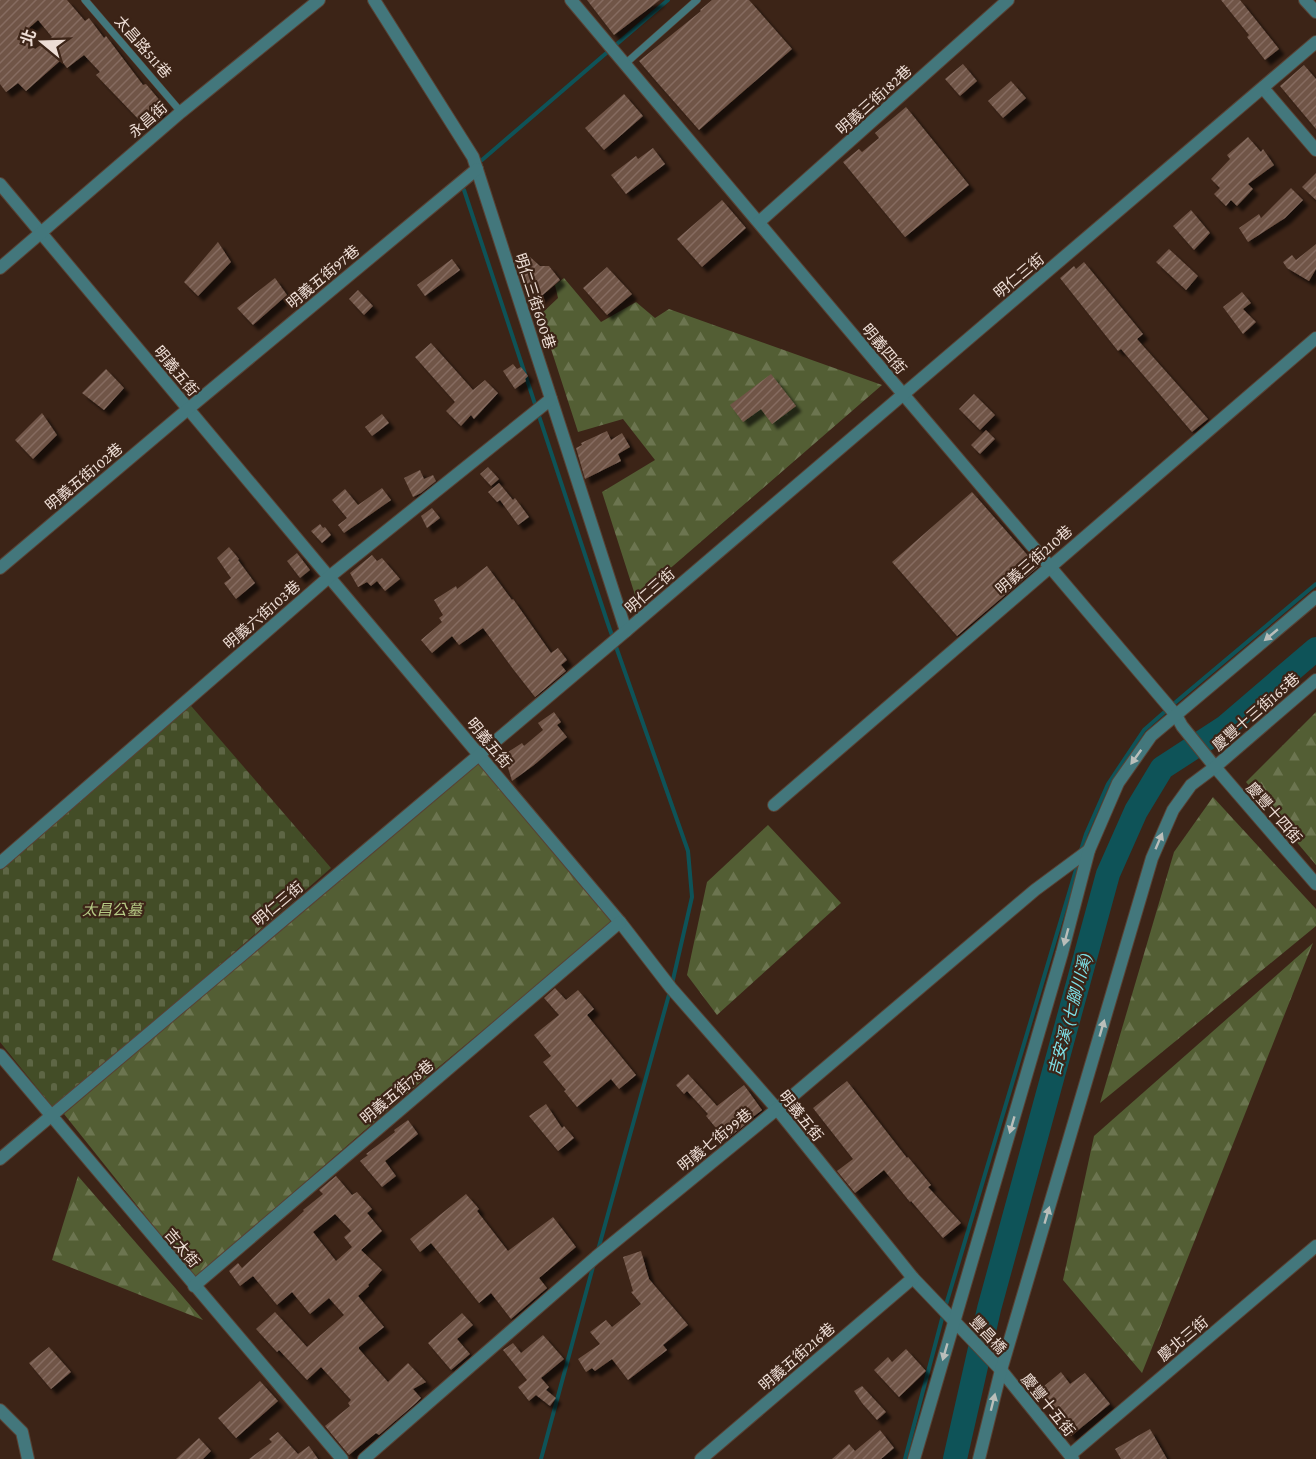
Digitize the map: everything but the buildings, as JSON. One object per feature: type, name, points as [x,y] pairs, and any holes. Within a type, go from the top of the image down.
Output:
[{"type":"street","name":"永昌街","points":[[0,268],[181,112],[319,0]]},
{"type":"street","name":"明仁三街600巷","points":[[374,0],[473,157],[551,399],[618,638]]},
{"type":"street","name":"明義四街","points":[[571,0],[1179,720]]},
{"type":"street","name":"明義三街182巷","points":[[759,222],[1008,0]]},
{"type":"street","points":[[1305,0],[1316,12]]},
{"type":"street","name":"明仁三街","points":[[0,1159],[618,638],[1316,42]]},
{"type":"street","points":[[1263,88],[1316,150]]},
{"type":"street","name":"明義五街97巷","points":[[188,409],[477,169]]},
{"type":"street","name":"明義五街","points":[[0,184],[620,922],[671,988],[777,1109],[913,1278],[954,1321]]},
{"type":"street","name":"明義三街210巷","points":[[774,805],[1316,338]]},
{"type":"street","name":"明義六街103巷","points":[[0,863],[329,577],[551,399]]},
{"type":"street","name":"明義五街102巷","points":[[0,568],[188,409]]},
{"type":"street","points":[[914,1459],[1062,952],[1089,850],[1118,783],[1151,736],[1179,720],[1316,597]]},
{"type":"street","name":"慶豐十三街165巷","points":[[979,1459],[1001,1370],[1152,858],[1173,810],[1191,786],[1212,764],[1316,680]]},
{"type":"street","name":"慶豐十四街","points":[[1179,720],[1212,764],[1316,884]]},
{"type":"street","name":"明義七街99巷","points":[[364,1459],[596,1257],[777,1109],[1035,890],[1089,850]]},
{"type":"street","name":"明義五街78巷","points":[[194,1286],[620,922]]},
{"type":"street","name":"吉太街","points":[[0,1055],[342,1459]]},
{"type":"street","name":"慶北三街","points":[[1071,1457],[1316,1246]]},
{"type":"street","name":"明義五街216巷","points":[[701,1459],[913,1278]]},
{"type":"street","name":"豐昌橋","points":[[954,1321],[1001,1370]]},
{"type":"street","name":"慶豐十五街","points":[[1001,1370],[1071,1457]]},
{"type":"street","points":[[0,1410],[22,1432],[28,1459]]},
{"type":"lane","name":"太昌路511巷","points":[[85,0],[181,112]]},
{"type":"lane","points":[[625,64],[697,0]]},
{"type":"green space","points":[[564,278],[601,322],[636,302],[655,318],[669,309],[882,385],[636,598],[602,492],[655,460],[623,419],[578,432],[540,315],[558,298],[555,285]]},
{"type":"green space","name":"太昌公墓","points":[[186,700],[331,868],[54,1109],[0,1042],[0,859]]},
{"type":"green space","points":[[1316,712],[1316,865],[1246,782]]},
{"type":"green space","points":[[477,760],[615,921],[411,1090],[195,1278],[64,1114]]},
{"type":"green space","points":[[1213,797],[1316,909],[1316,926],[1100,1103],[1174,852]]},
{"type":"green space","points":[[768,825],[841,903],[717,1015],[687,975],[707,882]]},
{"type":"green space","points":[[1313,943],[1142,1373],[1063,1280],[1094,1136]]},
{"type":"green space","points":[[78,1176],[203,1320],[52,1260]]},
{"type":"waterway","points":[[482,160],[668,0]]},
{"type":"waterway","points":[[464,190],[608,624],[688,851],[692,897],[672,984]]},
{"type":"waterway","points":[[1081,850],[1108,784],[1144,730],[1316,584]]},
{"type":"waterway","name":"吉安溪 (七腳川溪)","points":[[955,1459],[989,1309],[1108,874],[1136,811],[1162,768],[1225,727],[1316,649]]},
{"type":"waterway","points":[[945,1308],[1078,863]]},
{"type":"waterway","points":[[598,1250],[670,991]]},
{"type":"waterway","points":[[541,1459],[594,1263]]},
{"type":"waterway","points":[[905,1459],[943,1315]]}]
